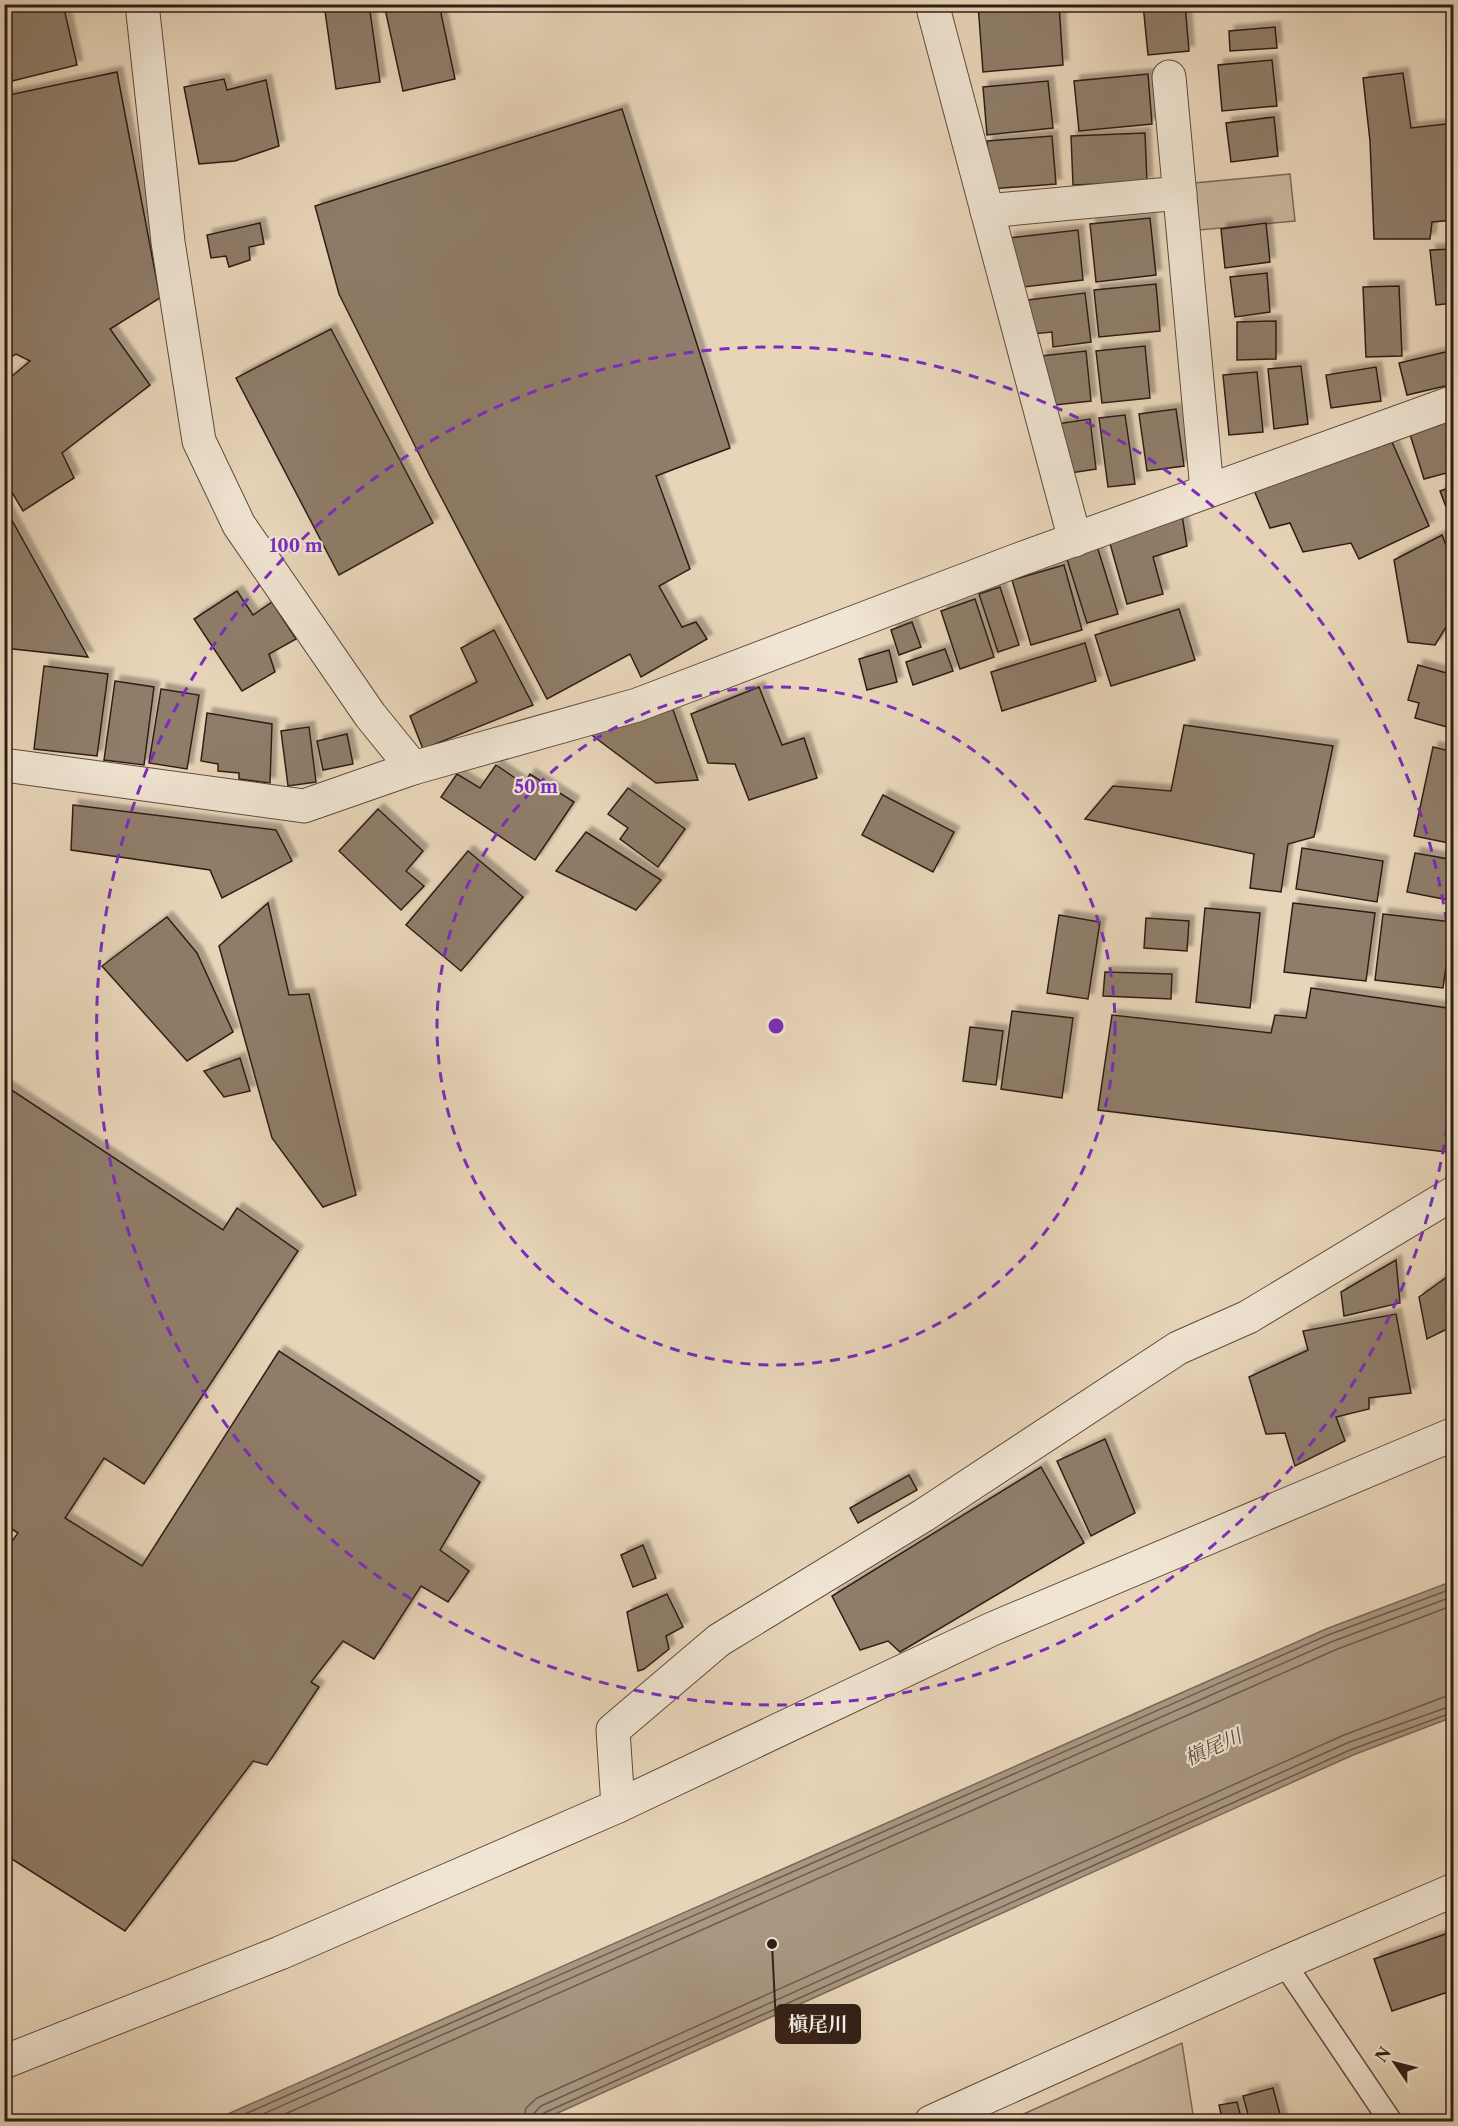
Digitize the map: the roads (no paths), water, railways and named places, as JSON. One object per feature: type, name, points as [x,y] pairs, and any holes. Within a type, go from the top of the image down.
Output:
[{"type":"street","points":[[142,4],[168,242],[199,441],[239,525],[364,706],[413,768]]},
{"type":"street","points":[[932,4],[1075,540]]},
{"type":"street","points":[[1169,77],[1207,490]]},
{"type":"street","points":[[987,211],[1180,193]]},
{"type":"street","points":[[4,765],[304,806],[413,768],[637,705],[1207,490],[1454,402]]},
{"type":"street","points":[[618,1806],[613,1731],[719,1640],[924,1515],[1178,1348],[1248,1317],[1454,1193]]},
{"type":"street","points":[[4,2062],[280,1953],[618,1806],[992,1629],[1454,1434]]},
{"type":"street","points":[[931,2121],[1284,1963],[1454,1890]]},
{"type":"lane","points":[[1284,1963],[1391,2121]]},
{"type":"water","points":[[1453,1581],[1453,1717],[1353,1755],[540,2121],[212,2121],[1326,1629]]},
{"type":"place","name":"槇尾川","points":[[772,1944]]}]
